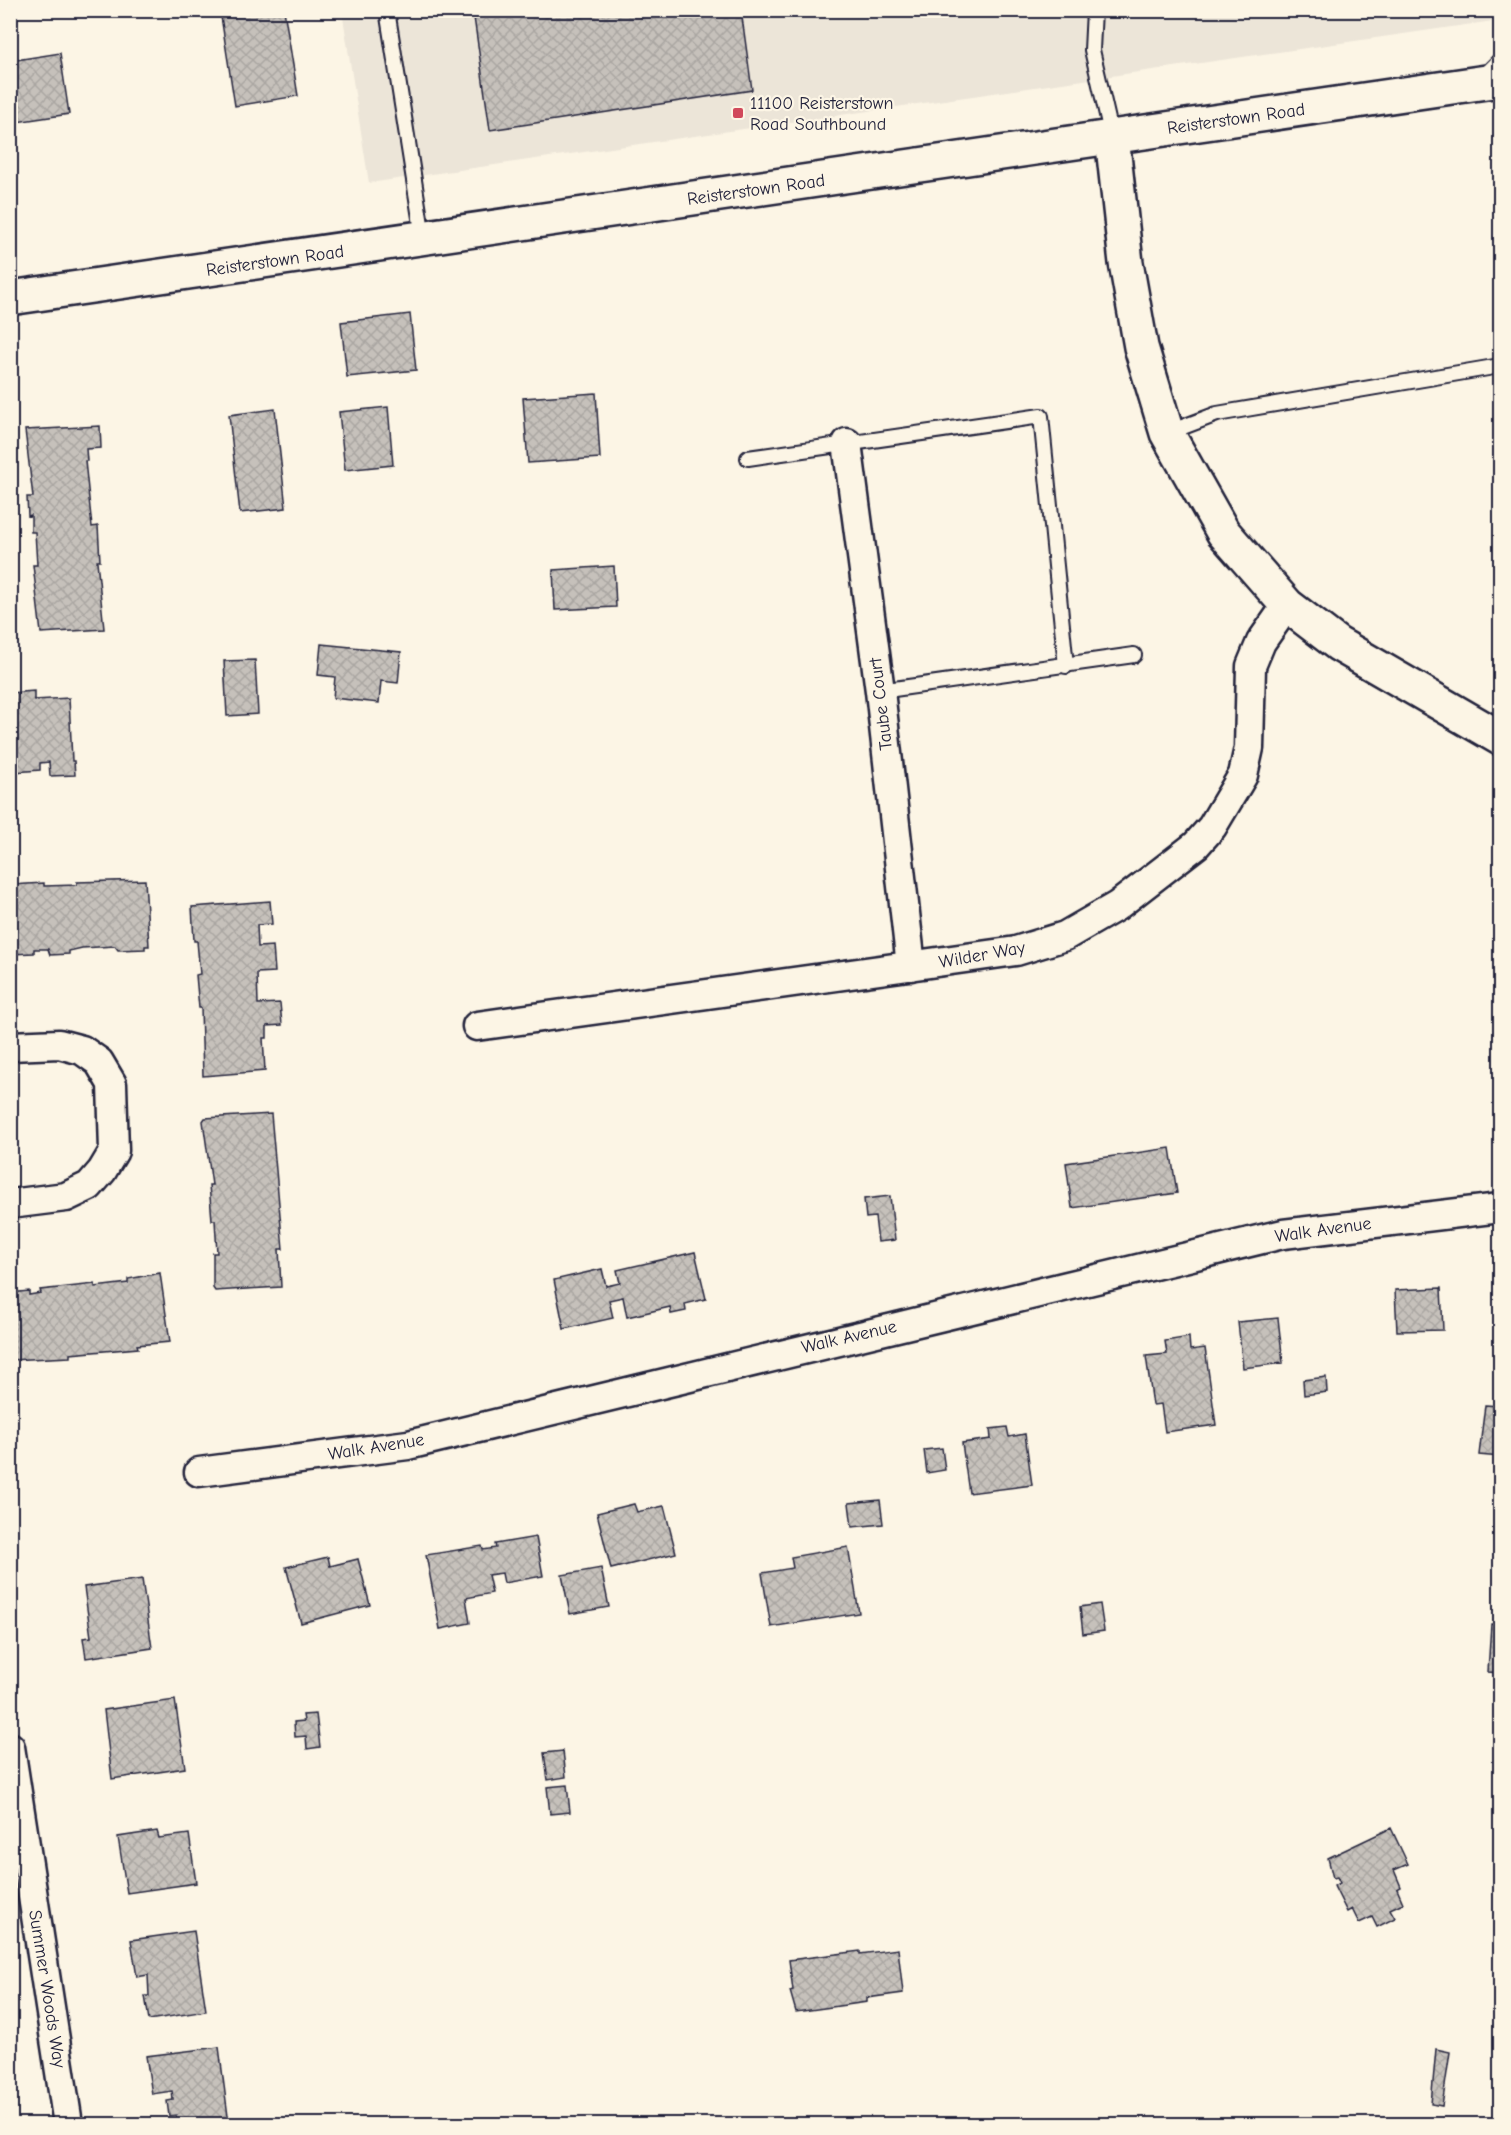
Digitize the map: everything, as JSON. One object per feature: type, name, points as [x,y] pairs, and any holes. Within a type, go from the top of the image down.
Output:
[{"type":"main road","name":"Reisterstown Road","points":[[10,298],[1489,82]]},
{"type":"main road","points":[[1112,137],[1126,263],[1141,347],[1167,433],[1223,532],[1287,605],[1338,644],[1500,738]]},
{"type":"street","name":"Taube Court","points":[[847,442],[880,691],[911,966]]},
{"type":"street","name":"Wilder Way","points":[[477,1026],[1016,951],[1065,936],[1117,906],[1196,845],[1218,819],[1243,775],[1250,748],[1251,666],[1260,642],[1287,605]]},
{"type":"street","points":[[10,1046],[59,1044],[82,1050],[99,1062],[112,1084],[114,1151],[102,1171],[88,1186],[66,1197],[10,1204]]},
{"type":"street","name":"Walk Avenue","points":[[199,1472],[408,1445],[1283,1234],[1500,1208]]},
{"type":"street","name":"Summer Woods Way","points":[[10,1747],[68,2124]]},
{"type":"lane","points":[[387,10],[423,239]]},
{"type":"lane","points":[[1094,10],[1092,50],[1112,137]]},
{"type":"lane","points":[[1489,82],[1500,60]]},
{"type":"lane","points":[[1167,433],[1217,414],[1500,366]]},
{"type":"lane","points":[[748,458],[847,442],[1041,417],[1066,666]]},
{"type":"lane","points":[[880,691],[1134,655]]},
{"type":"shaded area","points":[[1500,10],[1500,20],[369,183],[342,11]]},
{"type":"building","points":[[220,10],[284,10],[298,96],[235,106]]},
{"type":"building","points":[[473,10],[741,10],[752,90],[490,130]]},
{"type":"building","points":[[60,53],[69,114],[10,123],[10,61]]},
{"type":"building","points":[[410,314],[416,370],[347,377],[341,322]]},
{"type":"building","points":[[596,393],[600,458],[528,463],[523,398]]},
{"type":"building","points":[[388,407],[393,465],[345,470],[339,412]]},
{"type":"building","points":[[275,409],[286,508],[240,513],[229,415]]},
{"type":"building","points":[[100,426],[101,448],[86,449],[87,461],[85,461],[92,527],[98,526],[100,561],[97,561],[104,629],[41,633],[33,565],[37,565],[35,532],[31,532],[31,515],[28,516],[27,497],[33,497],[25,430]]},
{"type":"building","points":[[614,566],[616,607],[555,610],[553,570]]},
{"type":"building","points":[[321,644],[401,652],[398,683],[381,681],[379,703],[333,698],[335,677],[318,675]]},
{"type":"building","points":[[255,660],[258,714],[227,716],[224,661]]},
{"type":"building","points":[[34,691],[34,700],[69,698],[72,761],[74,761],[75,775],[50,776],[49,762],[40,763],[40,770],[15,772],[15,757],[10,758],[10,693]]},
{"type":"building","points":[[145,880],[149,946],[145,946],[145,949],[118,950],[115,946],[82,948],[69,951],[69,954],[50,955],[48,949],[34,949],[34,953],[10,954],[10,885],[44,883],[44,886],[77,885],[77,882]]},
{"type":"building","points":[[270,901],[272,924],[257,925],[258,947],[273,946],[275,972],[257,973],[258,1004],[280,1003],[282,1025],[267,1026],[267,1038],[263,1038],[265,1071],[203,1076],[201,1008],[199,1008],[196,975],[200,974],[197,941],[194,941],[192,907]]},
{"type":"building","points":[[271,1114],[283,1249],[279,1249],[281,1287],[215,1291],[213,1288],[213,1253],[217,1253],[215,1220],[212,1220],[209,1185],[212,1185],[203,1121],[205,1118]]},
{"type":"building","points":[[1170,1148],[1177,1193],[1072,1208],[1066,1163]]},
{"type":"building","points":[[890,1196],[895,1240],[878,1242],[875,1217],[866,1218],[864,1199]]},
{"type":"building","points":[[695,1252],[706,1299],[685,1304],[686,1311],[671,1314],[670,1307],[627,1317],[623,1297],[609,1300],[613,1318],[564,1329],[554,1280],[602,1269],[606,1286],[620,1283],[617,1270]]},
{"type":"building","points":[[160,1273],[170,1342],[137,1345],[138,1348],[70,1354],[70,1357],[10,1360],[10,1293],[29,1291],[29,1295],[41,1293],[40,1290],[128,1283],[128,1279]]},
{"type":"building","points":[[1441,1288],[1443,1330],[1397,1331],[1395,1290]]},
{"type":"building","points":[[1278,1318],[1283,1363],[1243,1368],[1238,1322]]},
{"type":"building","points":[[1189,1337],[1190,1350],[1205,1348],[1216,1425],[1165,1432],[1161,1404],[1153,1405],[1146,1356],[1167,1354],[1165,1341]]},
{"type":"building","points":[[1326,1377],[1327,1392],[1304,1395],[1303,1380]]},
{"type":"building","points":[[1485,1405],[1500,1406],[1500,1457],[1479,1455]]},
{"type":"building","points":[[1007,1427],[1009,1437],[1025,1434],[1032,1485],[969,1493],[962,1443],[991,1439],[990,1429]]},
{"type":"building","points":[[942,1448],[945,1470],[927,1473],[924,1450]]},
{"type":"building","points":[[880,1500],[883,1524],[852,1527],[849,1503]]},
{"type":"building","points":[[634,1504],[637,1512],[664,1506],[676,1553],[611,1569],[597,1513]]},
{"type":"building","points":[[536,1537],[543,1576],[504,1583],[502,1573],[488,1575],[492,1593],[466,1598],[470,1623],[440,1629],[426,1555],[482,1546],[483,1550],[496,1548],[495,1544]]},
{"type":"building","points":[[848,1547],[859,1613],[771,1627],[762,1573],[793,1568],[791,1557]]},
{"type":"building","points":[[328,1557],[330,1566],[358,1559],[370,1605],[301,1623],[286,1567]]},
{"type":"building","points":[[601,1568],[609,1607],[570,1614],[562,1575]]},
{"type":"building","points":[[142,1579],[152,1648],[86,1658],[83,1638],[91,1637],[84,1587]]},
{"type":"building","points":[[1100,1604],[1104,1631],[1083,1634],[1080,1607]]},
{"type":"building","points":[[1491,1624],[1500,1625],[1500,1673],[1488,1672]]},
{"type":"building","points":[[175,1700],[185,1768],[112,1779],[104,1710]]},
{"type":"building","points":[[316,1714],[320,1747],[307,1749],[306,1736],[295,1737],[294,1722],[304,1721],[303,1715]]},
{"type":"building","points":[[563,1751],[566,1777],[548,1780],[544,1753]]},
{"type":"building","points":[[567,1785],[570,1812],[550,1814],[547,1787]]},
{"type":"building","points":[[1391,1828],[1408,1864],[1394,1870],[1401,1887],[1397,1889],[1403,1903],[1390,1909],[1395,1918],[1377,1927],[1372,1917],[1359,1923],[1352,1909],[1347,1912],[1334,1886],[1340,1883],[1337,1877],[1333,1878],[1328,1858]]},
{"type":"building","points":[[157,1831],[159,1838],[189,1834],[196,1883],[127,1893],[118,1837]]},
{"type":"building","points":[[194,1931],[206,2011],[149,2020],[145,1996],[149,1996],[148,1975],[137,1977],[131,1940]]},
{"type":"building","points":[[898,1949],[903,1993],[867,1998],[867,2002],[796,2012],[790,1991],[793,1990],[789,1960],[860,1951],[860,1954]]},
{"type":"building","points":[[219,2047],[229,2124],[177,2124],[176,2115],[169,2116],[167,2101],[173,2100],[172,2091],[152,2094],[146,2056]]},
{"type":"building","points":[[1436,2049],[1450,2052],[1442,2106],[1431,2104]]},
{"type":"place","name":"11100 Reisterstown Road Southbound","points":[[738,113]]}]
